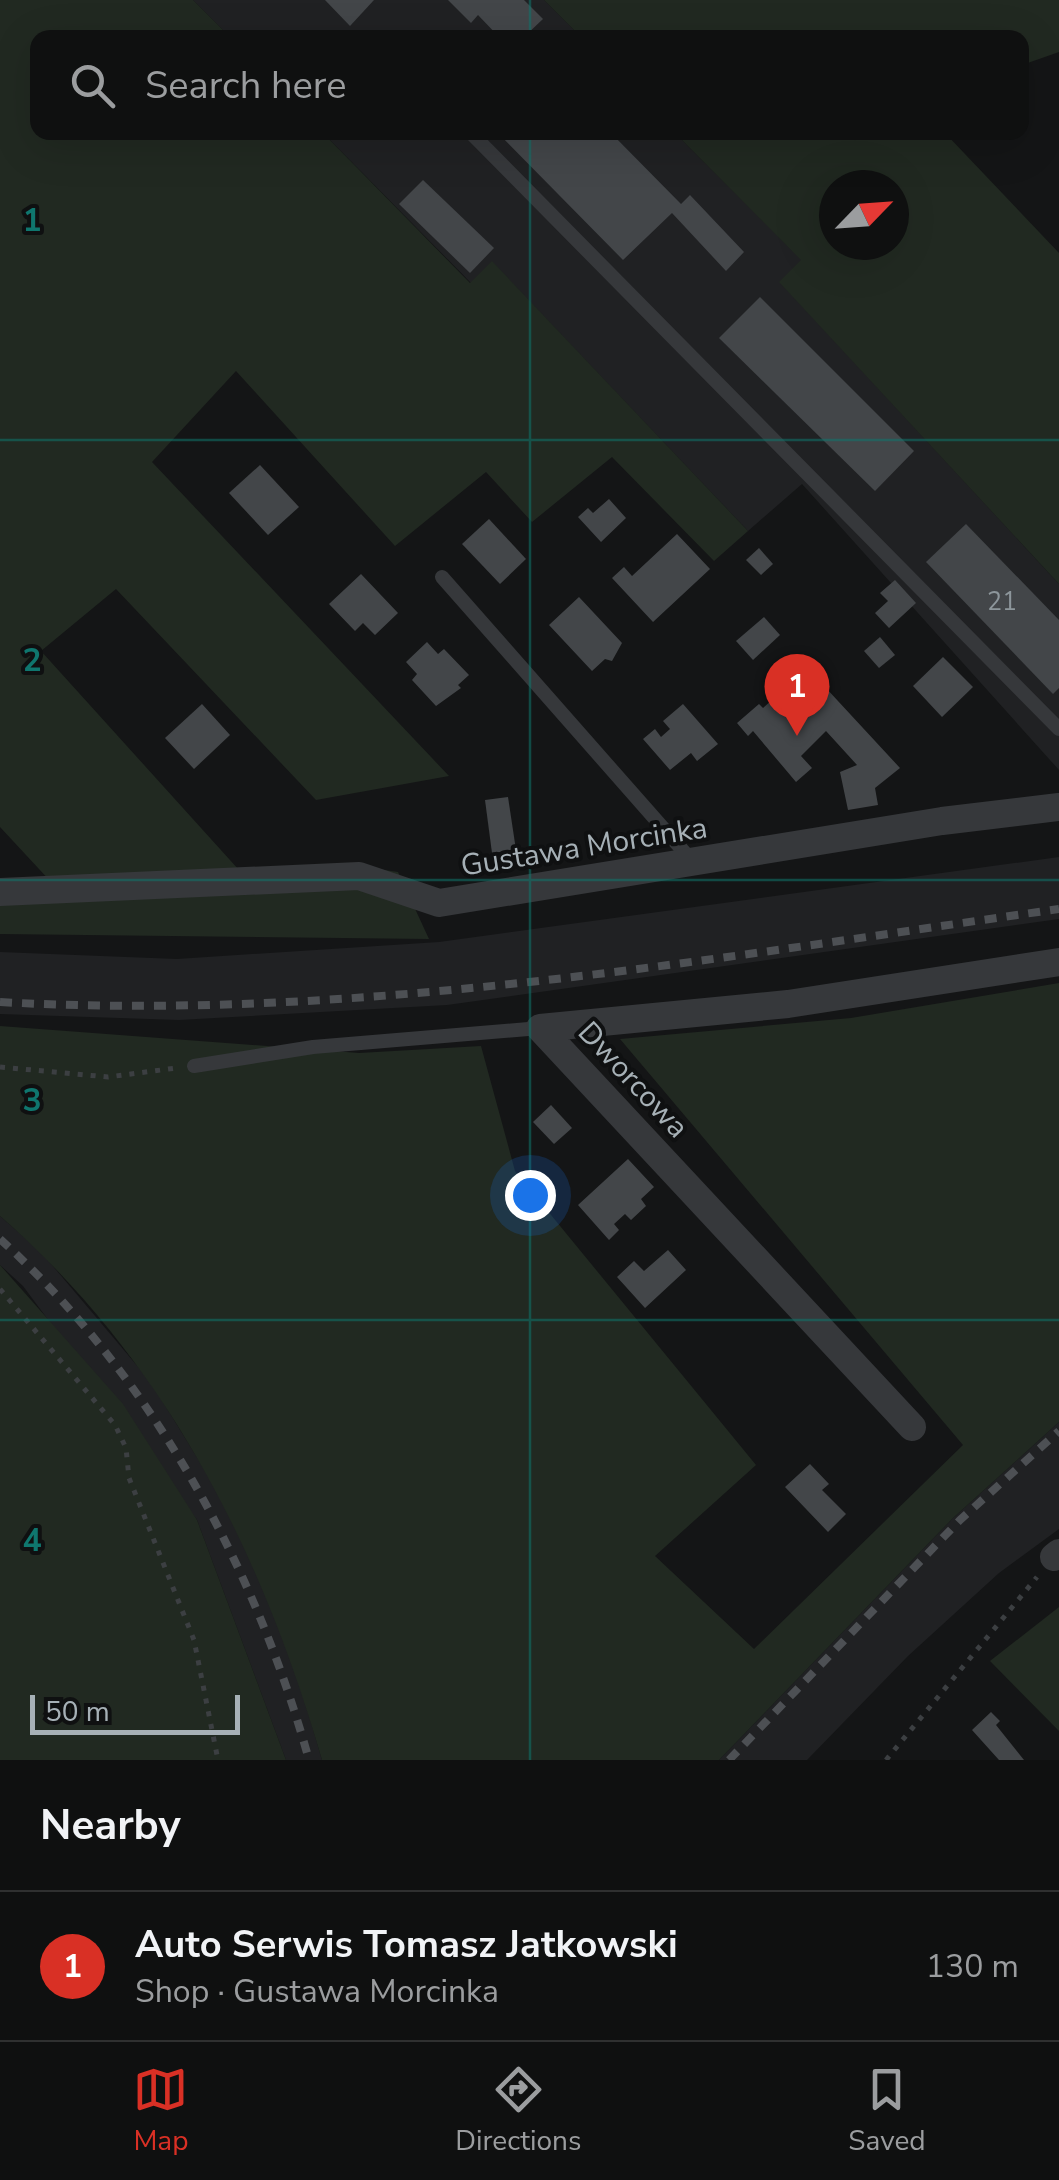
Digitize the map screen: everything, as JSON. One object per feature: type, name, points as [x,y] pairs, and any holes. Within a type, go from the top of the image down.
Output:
[{"type":"street","name":"Gustawa Morcinka","points":[[0,892],[359,876],[439,904],[942,821],[1059,807]]},
{"type":"street","name":"Dworcowa","points":[[540,1028],[788,1004],[1059,962]]},
{"type":"street","name":"Dworcowa","points":[[540,1028],[912,1427]]},
{"type":"lane","points":[[478,140],[1059,729]]},
{"type":"lane","points":[[442,577],[694,862]]},
{"type":"lane","points":[[194,1066],[312,1047],[540,1028]]},
{"type":"path","points":[[0,1067],[108,1077],[194,1066]]},
{"type":"path","points":[[0,1288],[115,1425],[126,1448],[130,1478],[194,1640],[218,1760]]},
{"type":"path","points":[[886,1760],[1056,1555]]},
{"type":"shaded area","points":[[0,0],[193,0],[223,30],[30,30],[30,140],[330,140],[470,283],[492,261],[748,531],[714,561],[612,457],[532,522],[486,472],[395,546],[236,371],[152,462],[449,776],[316,800],[116,589],[41,651],[239,870],[357,866],[398,872],[429,939],[0,934],[0,884],[52,883],[0,827]]},
{"type":"shaded area","points":[[193,0],[544,0],[574,30],[223,30]]},
{"type":"shaded area","points":[[544,0],[1059,0],[1059,52],[1029,63],[1029,30],[574,30]]},
{"type":"shaded area","points":[[330,140],[682,140],[802,260],[780,282],[1059,584],[1059,770],[802,484],[748,531],[492,262],[471,283]]},
{"type":"shaded area","points":[[682,140],[952,140],[1059,253],[1059,584],[779,282],[801,260]]},
{"type":"shaded area","points":[[1059,857],[1059,919],[447,1005],[179,1020],[0,1014],[0,952],[177,959],[439,942]]},
{"type":"shaded area","points":[[1059,983],[1059,1422],[953,1518],[719,1760],[322,1760],[270,1608],[201,1464],[112,1333],[59,1272],[0,1216],[0,1026],[359,1053],[481,1046],[515,1171],[756,1465],[655,1556],[754,1649],[963,1445],[620,1039],[851,1018]]},
{"type":"shaded area","points":[[0,1216],[41,1252],[150,1381],[232,1514],[294,1664],[322,1760],[286,1760],[197,1520],[23,1286],[0,1265]]},
{"type":"shaded area","points":[[0,1265],[123,1404],[197,1520],[286,1760],[0,1760]]},
{"type":"shaded area","points":[[1059,1422],[1059,1529],[999,1573],[908,1656],[807,1760],[719,1760],[953,1518]]},
{"type":"shaded area","points":[[1059,1607],[1059,1731],[990,1661]]},
{"type":"building","points":[[325,0],[374,0],[350,26]]},
{"type":"building","points":[[448,0],[524,0],[543,19],[531,30],[492,30],[478,15],[471,23]]},
{"type":"building","points":[[505,140],[618,140],[681,204],[690,195],[744,252],[726,271],[672,213],[623,260]]},
{"type":"building","points":[[423,180],[494,248],[470,273],[399,204]]},
{"type":"building","points":[[760,297],[914,451],[875,491],[719,338]]},
{"type":"building","points":[[260,465],[299,507],[268,535],[229,493]]},
{"type":"building","points":[[609,499],[626,518],[601,542],[578,517],[588,508],[593,513]]},
{"type":"building","points":[[489,519],[526,559],[500,584],[462,544]]},
{"type":"building","points":[[966,524],[1059,620],[1059,688],[1053,694],[926,562]]},
{"type":"building","points":[[677,534],[710,569],[653,622],[612,578],[624,567],[632,576]]},
{"type":"building","points":[[759,548],[773,564],[761,575],[746,560]]},
{"type":"building","points":[[361,574],[398,613],[375,635],[363,623],[355,631],[329,604]]},
{"type":"building","points":[[895,580],[916,603],[889,628],[875,613],[888,601],[880,593]]},
{"type":"building","points":[[579,597],[622,643],[612,661],[605,659],[592,671],[549,625]]},
{"type":"building","points":[[764,617],[780,635],[753,660],[736,641]]},
{"type":"building","points":[[880,637],[895,655],[879,668],[864,651]]},
{"type":"building","points":[[427,642],[438,654],[444,649],[469,675],[458,685],[461,688],[436,706],[412,680],[417,674],[406,662]]},
{"type":"building","points":[[943,657],[973,687],[942,717],[913,686]]},
{"type":"building","points":[[813,674],[900,768],[875,788],[878,805],[848,810],[840,772],[857,765],[826,731],[801,756],[812,768],[796,782],[753,731],[748,736],[737,723],[759,704],[763,708],[773,699],[779,705]]},
{"type":"building","points":[[202,704],[230,735],[194,769],[165,738]]},
{"type":"building","points":[[683,704],[718,744],[697,761],[691,753],[670,770],[643,739],[655,729],[661,737],[670,729],[663,721]]},
{"type":"building","points":[[508,797],[516,850],[492,853],[485,800]]},
{"type":"building","points":[[551,1105],[572,1128],[554,1144],[533,1122]]},
{"type":"building","points":[[628,1159],[654,1187],[641,1199],[646,1206],[631,1220],[625,1214],[614,1224],[619,1230],[609,1240],[578,1205]]},
{"type":"building","points":[[668,1250],[686,1270],[645,1308],[617,1277],[634,1261],[644,1271]]},
{"type":"building","points":[[810,1464],[829,1484],[822,1490],[846,1514],[828,1532],[785,1487]]},
{"type":"building","points":[[991,1712],[1000,1721],[996,1725],[1024,1760],[999,1760],[972,1730]]},
{"type":"railway","points":[[0,1002],[134,1006],[399,995],[663,966],[1059,909]]},
{"type":"railway","points":[[0,1239],[104,1351],[191,1478],[259,1616],[309,1760]]},
{"type":"railway","points":[[729,1760],[960,1520],[1059,1431]]},
{"type":"place","name":"Auto Serwis Tomasz Jatkowski","points":[[797,736]]}]
